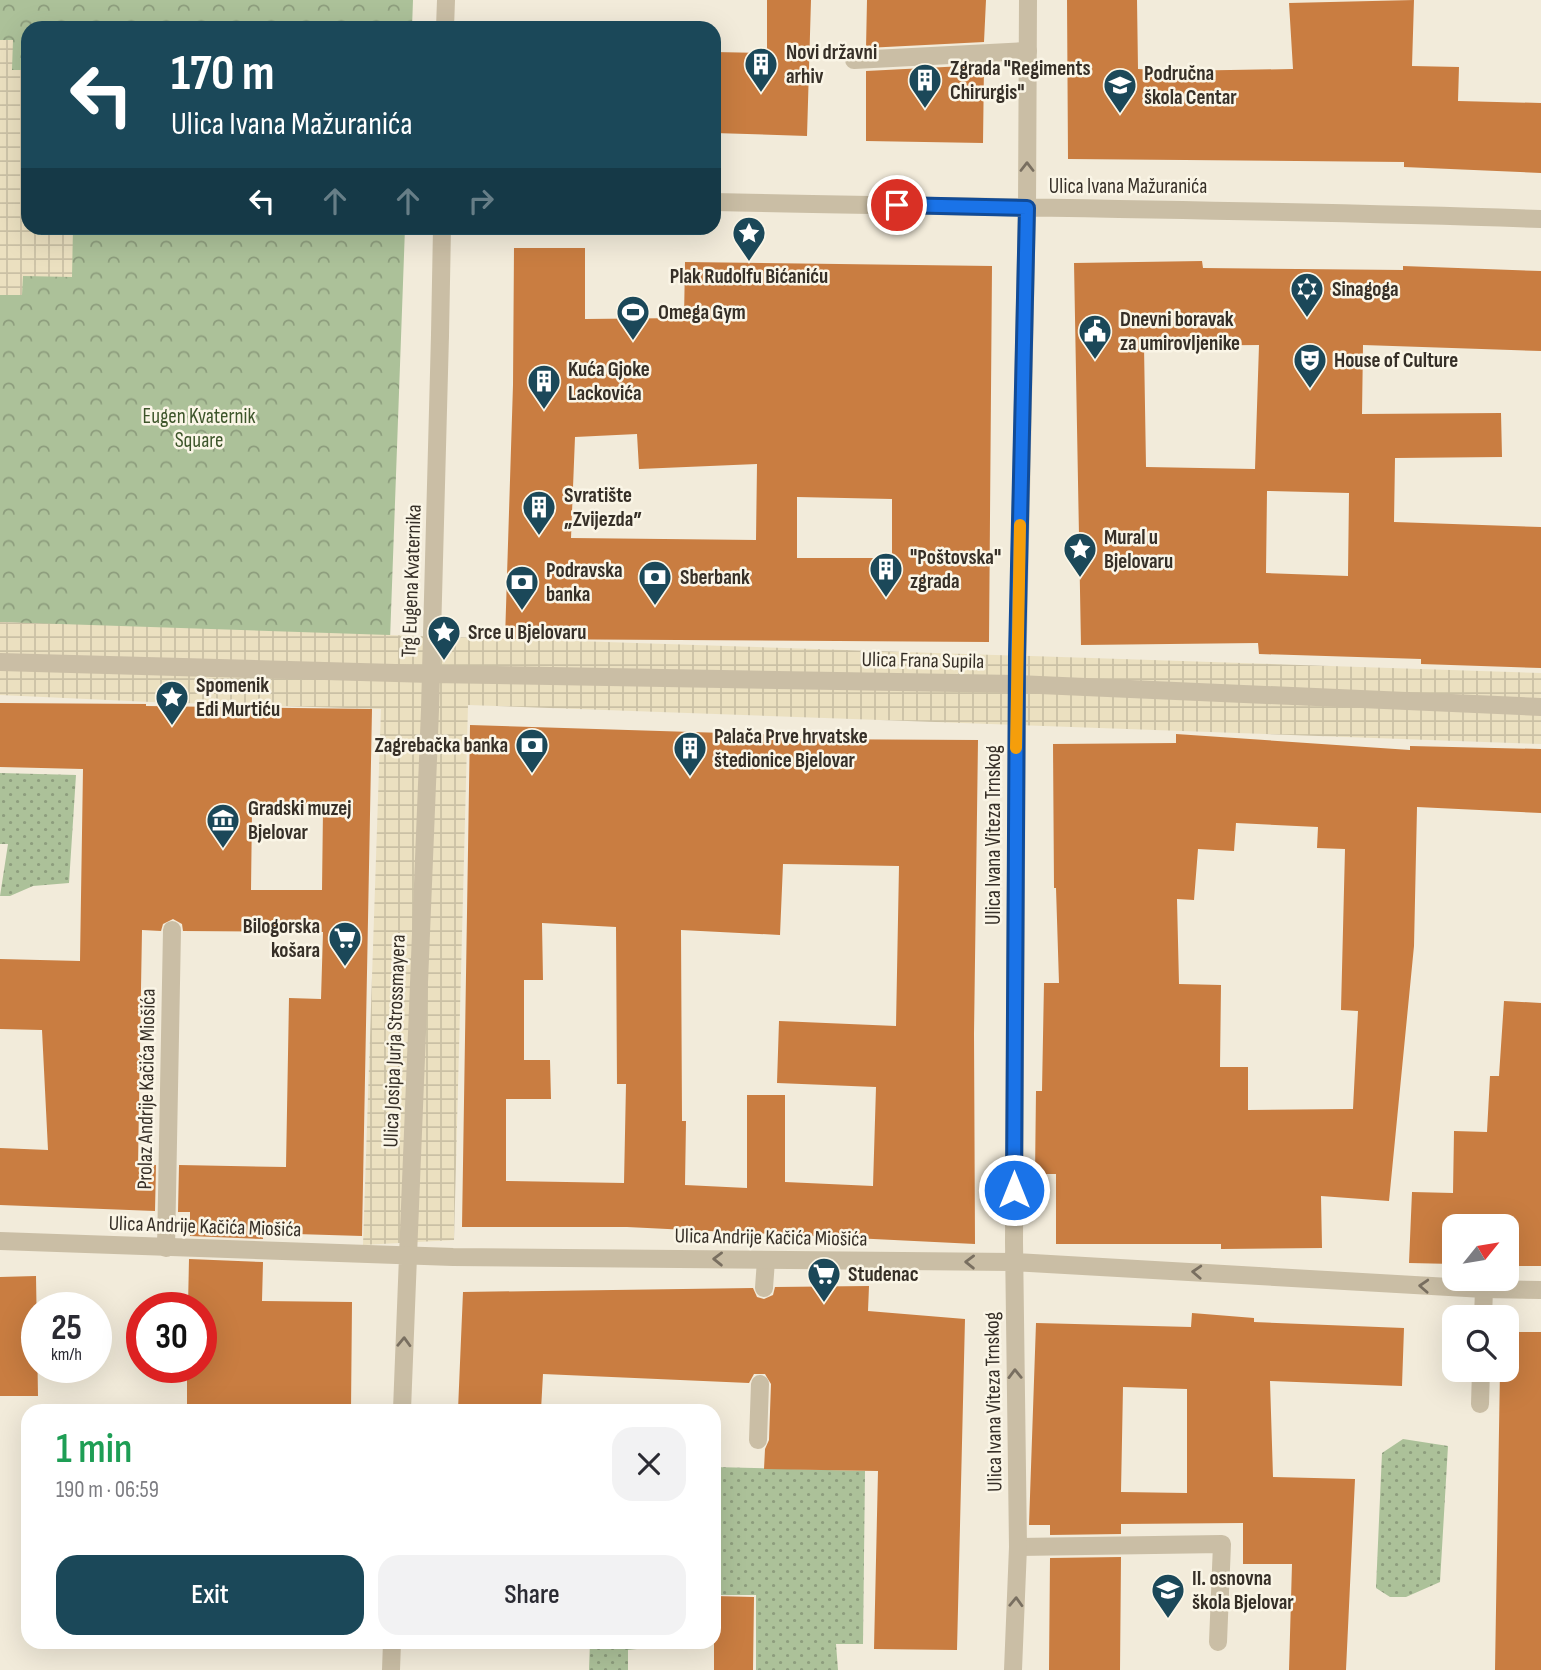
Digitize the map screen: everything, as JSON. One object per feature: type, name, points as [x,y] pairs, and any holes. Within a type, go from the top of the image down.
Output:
[{"type":"street","points":[[445,21],[446,0]]},
{"type":"street","name":"Ulica Ivana Viteza Trnskog","points":[[1013,1670],[1018,1547],[1014,1262],[1017,684],[1027,208],[1028,0]]},
{"type":"street","points":[[854,60],[1028,51]]},
{"type":"street","name":"Ulica Ivana Mažuranića","points":[[721,202],[1323,211],[1541,219]]},
{"type":"street","name":"Trg Eugena Kvaternika","points":[[0,662],[431,674],[442,235]]},
{"type":"street","name":"Ulica Frana Supila","points":[[431,674],[1017,684],[1541,707]]},
{"type":"street","name":"Ulica Josipa Jurja Strossmayera","points":[[402,1404],[431,674]]},
{"type":"street","name":"Prolaz Andrije Kačića Miošića","points":[[166,1248],[172,930]]},
{"type":"street","name":"Ulica Andrije Kačića Miošića","points":[[0,1241],[408,1256],[1014,1262],[1442,1287]]},
{"type":"street","points":[[764,1288],[766,1260]]},
{"type":"street","name":"Ulica Andrije Kačića Miošića","points":[[1519,1290],[1541,1290]]},
{"type":"street","points":[[1480,1404],[1481,1382]]},
{"type":"street","points":[[758,1440],[760,1384]]},
{"type":"street","points":[[1018,1547],[1222,1544],[1217,1642]]},
{"type":"street","points":[[391,1670],[392,1649]]},
{"type":"green space","name":"Eugen Kvaternik Square","points":[[0,0],[413,0],[412,21],[21,21],[21,235],[405,235],[390,640],[0,622]]},
{"type":"green space","points":[[0,773],[76,775],[69,883],[33,886],[10,896],[0,896],[8,844],[0,844]]},
{"type":"green space","points":[[1403,1439],[1448,1446],[1440,1582],[1406,1597],[1390,1597],[1376,1588],[1382,1453]]},
{"type":"green space","points":[[721,1467],[865,1471],[863,1644],[836,1644],[838,1670],[756,1670],[756,1595],[721,1595]]},
{"type":"green space","points":[[590,1649],[637,1649],[628,1650],[628,1670],[589,1670]]},
{"type":"shaded area","points":[[0,40],[13,40],[12,70],[21,70],[21,235],[73,235],[72,277],[23,276],[22,295],[0,295]]},
{"type":"shaded area","points":[[0,622],[1541,673],[1541,744],[468,705],[454,1240],[363,1245],[381,709],[0,695]]},
{"type":"building","name":"Novi državni arhiv","points":[[767,0],[811,0],[807,136],[721,133],[721,52],[767,53]]},
{"type":"building","points":[[867,0],[986,0],[984,42],[866,48]]},
{"type":"building","points":[[1067,0],[1137,0],[1138,69],[1174,71],[1293,69],[1289,3],[1414,0],[1412,66],[1459,67],[1458,101],[1541,103],[1541,173],[1404,167],[1404,162],[1068,159]]},
{"type":"building","name":"Zgrada \"Regiments Chirurgis\"","points":[[984,65],[983,143],[866,141],[866,71]]},
{"type":"building","points":[[514,248],[585,248],[585,319],[684,318],[685,262],[992,266],[989,642],[505,639],[513,385]],"holes":[[[637,434],[639,469],[757,464],[756,540],[571,538],[575,437]],[[797,497],[892,499],[892,558],[797,558]]]},
{"type":"building","points":[[1202,261],[1203,268],[1403,270],[1403,266],[1541,271],[1541,351],[1363,345],[1362,414],[1501,413],[1502,457],[1395,458],[1394,522],[1541,527],[1541,668],[1421,664],[1421,659],[1259,654],[1258,643],[1081,645],[1074,263]],"holes":[[[1259,345],[1255,469],[1146,467],[1144,346]],[[1267,491],[1349,493],[1348,576],[1266,573]]]},
{"type":"building","points":[[0,703],[372,709],[362,1236],[263,1233],[263,1239],[190,1236],[190,1212],[178,1212],[179,1165],[286,1167],[289,998],[321,999],[323,932],[183,931],[182,924],[173,919],[163,924],[161,931],[142,930],[138,1164],[156,1165],[155,1211],[0,1205],[0,1148],[48,1150],[42,1030],[0,1029],[0,959],[80,961],[83,769],[0,767]],"holes":[[[252,809],[323,810],[322,890],[251,890]]]},
{"type":"building","points":[[470,725],[788,735],[787,739],[978,740],[974,1034],[975,1244],[627,1227],[462,1227]],"holes":[[[783,864],[899,866],[896,1026],[779,1021],[777,1083],[876,1087],[873,1186],[785,1182],[785,1095],[747,1095],[747,1188],[685,1185],[681,930],[780,935]],[[542,923],[616,927],[617,1084],[626,1084],[624,1183],[506,1181],[506,1099],[551,1099],[550,1060],[524,1060],[524,980],[543,980]]]},
{"type":"building","points":[[1176,734],[1410,750],[1410,746],[1541,749],[1541,813],[1417,807],[1414,946],[1389,1201],[1321,1196],[1322,1248],[1221,1249],[1221,1244],[1056,1244],[1056,1174],[1035,1174],[1036,1091],[1042,1091],[1044,983],[1059,983],[1054,888],[1053,744],[1176,743]],"holes":[[[1236,823],[1318,827],[1317,848],[1345,849],[1341,1010],[1358,1011],[1353,1109],[1248,1110],[1248,1067],[1220,1067],[1221,985],[1179,984],[1177,899],[1194,900],[1198,849],[1234,851]]]},
{"type":"building","points":[[1504,1001],[1541,1003],[1541,1266],[1519,1266],[1519,1214],[1442,1214],[1442,1264],[1409,1263],[1412,1192],[1453,1193],[1454,1131],[1487,1132],[1490,1076],[1499,1076]]},
{"type":"building","points":[[189,1259],[263,1262],[262,1301],[352,1302],[351,1404],[187,1404],[187,1383],[217,1383],[217,1292],[188,1292]]},
{"type":"building","points":[[36,1276],[36,1292],[21,1292],[21,1383],[38,1383],[38,1396],[0,1396],[0,1277]]},
{"type":"building","points":[[869,1286],[868,1311],[965,1319],[957,1650],[874,1649],[878,1471],[764,1469],[765,1449],[769,1440],[771,1384],[765,1374],[754,1374],[749,1383],[543,1374],[541,1404],[458,1404],[463,1292],[753,1288],[757,1297],[764,1299],[773,1295],[775,1287]]},
{"type":"building","points":[[1192,1313],[1254,1318],[1254,1322],[1404,1328],[1402,1386],[1270,1381],[1273,1477],[1355,1479],[1346,1670],[1289,1670],[1292,1564],[1243,1564],[1243,1523],[1121,1524],[1121,1534],[1050,1535],[1050,1525],[1029,1525],[1036,1323],[1191,1327]],"holes":[[[1123,1387],[1187,1389],[1187,1493],[1121,1492]]]},
{"type":"building","points":[[1519,1332],[1541,1332],[1541,1670],[1495,1670],[1500,1382],[1519,1382]]},
{"type":"building","points":[[1121,1557],[1120,1670],[1049,1670],[1050,1558]]},
{"type":"building","points":[[721,1596],[754,1597],[753,1670],[714,1670],[714,1649],[721,1649]]},
{"type":"slow traffic","points":[[1016,748],[1020,525]]},
{"type":"place","name":"Novi državni arhiv","points":[[761,94]]},
{"type":"place","name":"Zgrada \"Regiments Chirurgis\"","points":[[925,110]]},
{"type":"place","name":"Područna škola Centar","points":[[1120,115]]},
{"type":"place","name":"Plak Rudolfu Bićaniću","points":[[749,263]]},
{"type":"place","name":"Sinagoga","points":[[1307,319]]},
{"type":"place","name":"Omega Gym","points":[[633,342]]},
{"type":"place","name":"Dnevni boravak za umirovljenike","points":[[1095,361]]},
{"type":"place","name":"House of Culture","points":[[1310,390]]},
{"type":"place","name":"Kuća Gjoke Lackovića","points":[[544,411]]},
{"type":"place","name":"Svratište „Zvijezda”","points":[[539,537]]},
{"type":"place","name":"Mural u Bjelovaru","points":[[1080,579]]},
{"type":"place","name":"\"Poštovska\" zgrada","points":[[886,599]]},
{"type":"place","name":"Sberbank","points":[[655,607]]},
{"type":"place","name":"Podravska banka","points":[[522,612]]},
{"type":"place","name":"Srce u Bjelovaru","points":[[444,662]]},
{"type":"place","name":"Spomenik Edi Murtiću","points":[[172,727]]},
{"type":"place","name":"Zagrebačka banka","points":[[532,775]]},
{"type":"place","name":"Palača Prve hrvatske štedionice Bjelovar","points":[[690,778]]},
{"type":"place","name":"Gradski muzej Bjelovar","points":[[223,850]]},
{"type":"place","name":"Bilogorska košara","points":[[345,968]]},
{"type":"place","name":"Studenac","points":[[824,1304]]},
{"type":"place","name":"II. osnovna škola Bjelovar","points":[[1168,1620]]},
{"type":"route","points":[[897,205],[1027,208],[1017,656],[1014,1190]]}]
